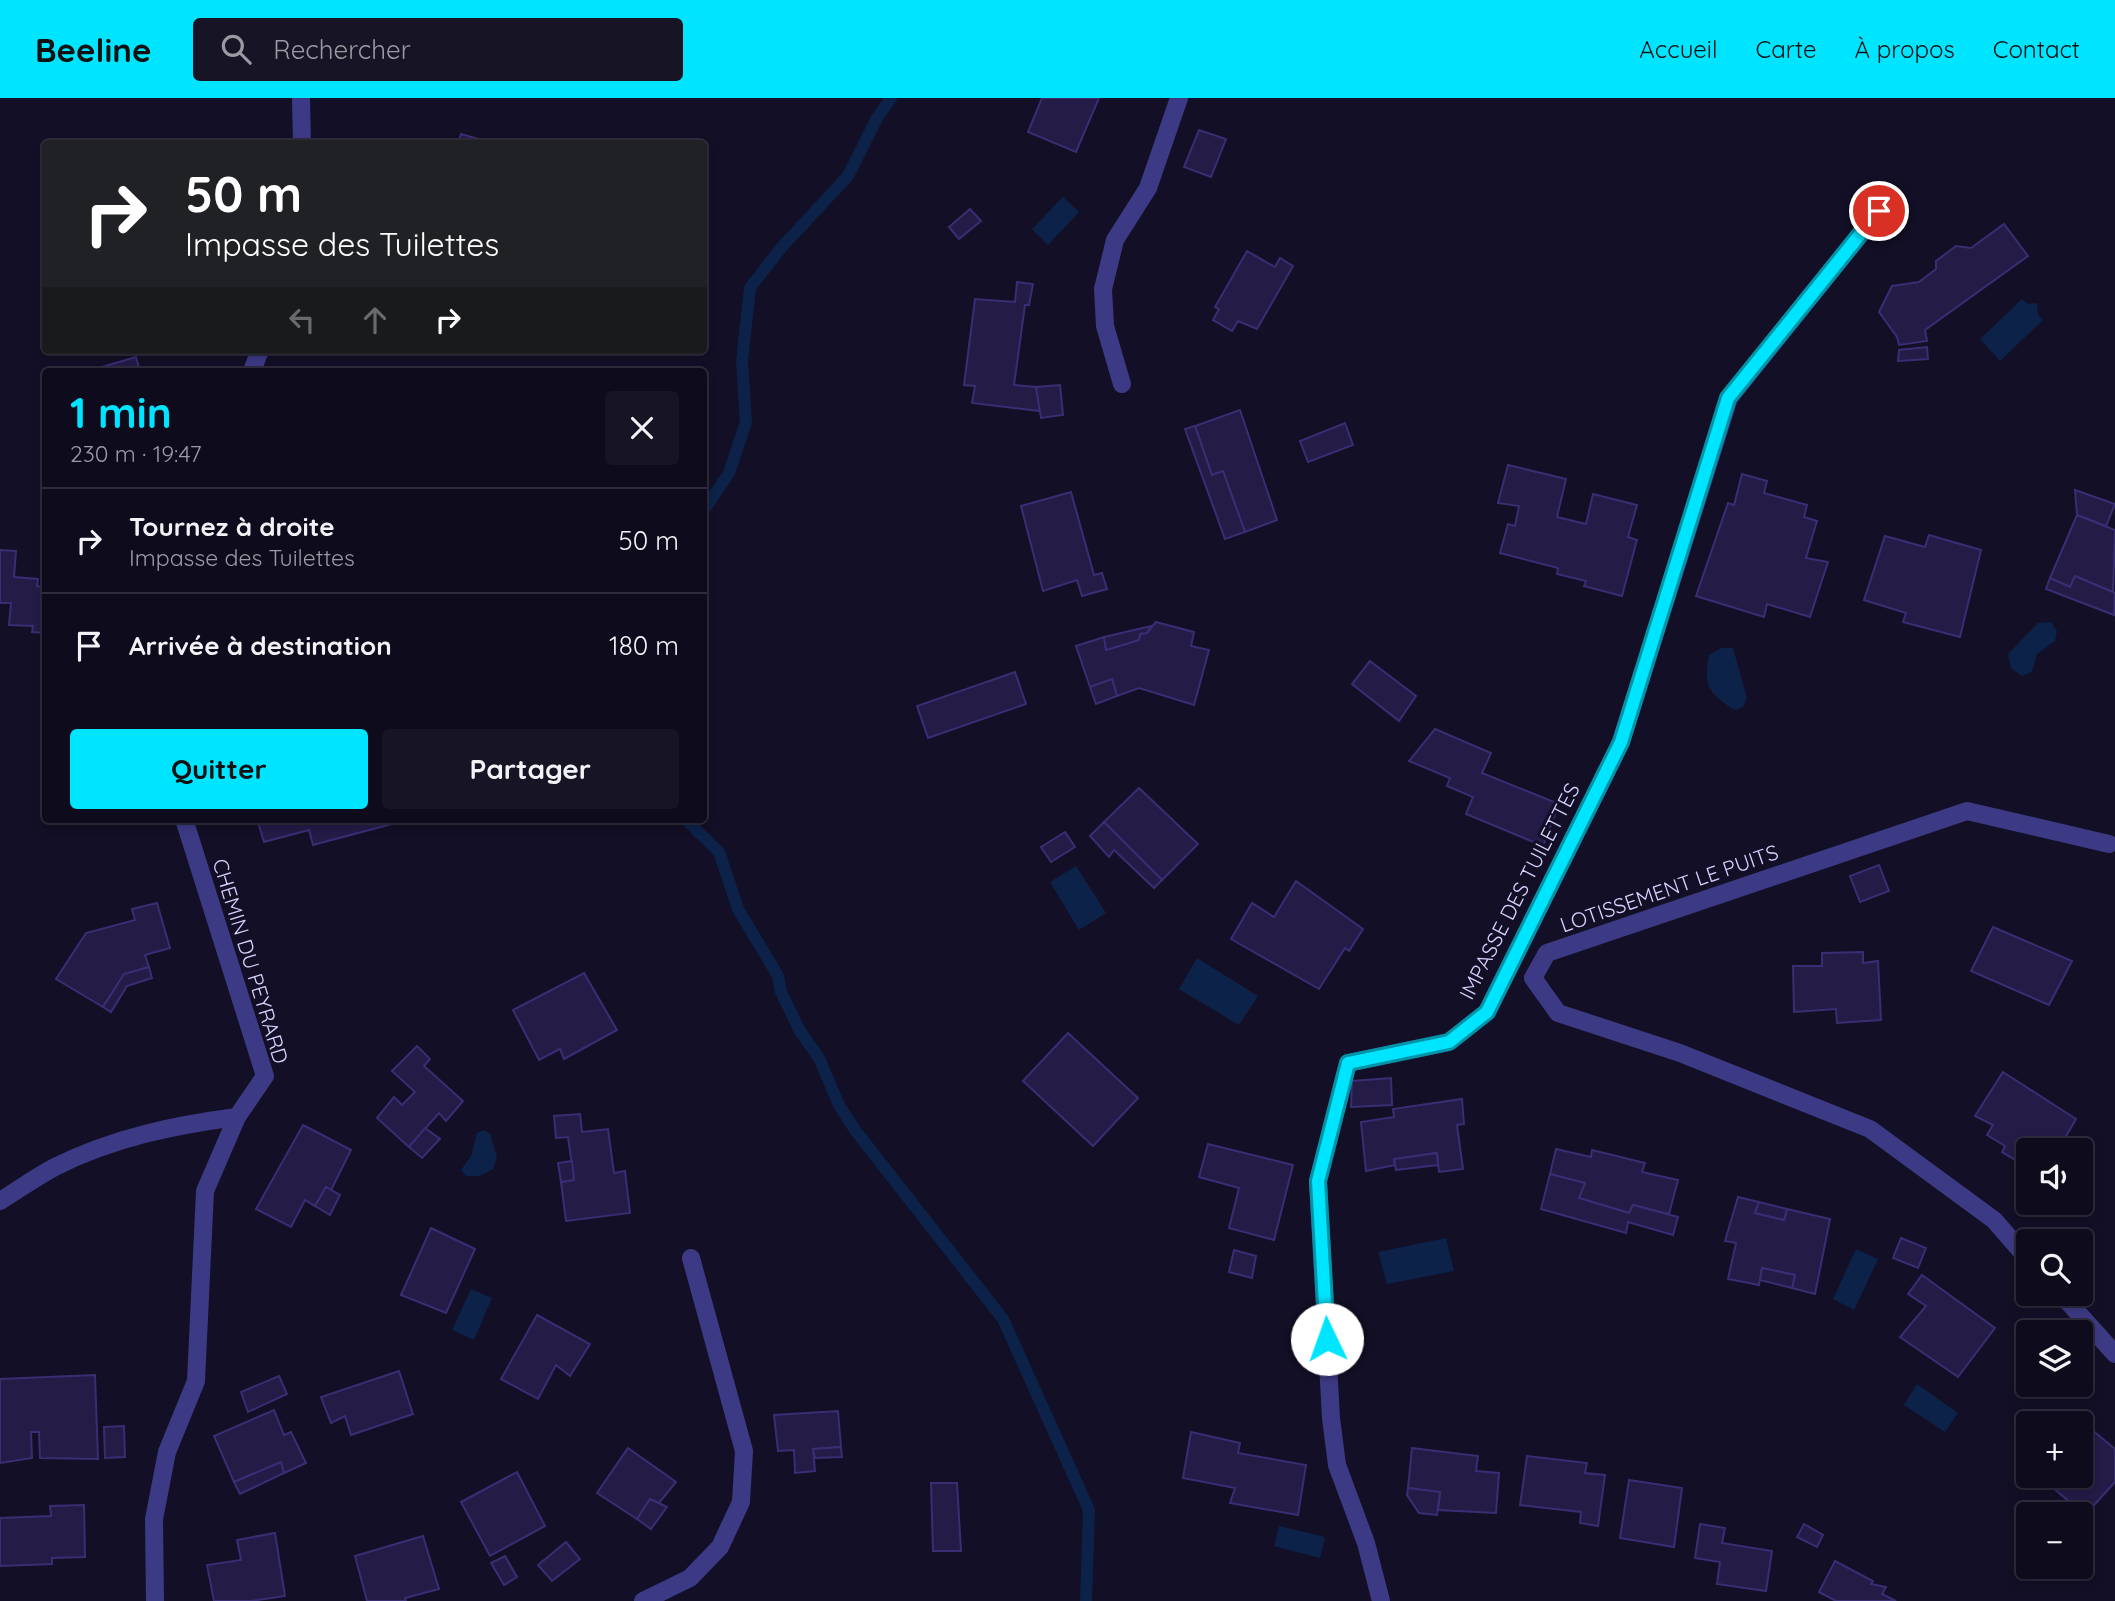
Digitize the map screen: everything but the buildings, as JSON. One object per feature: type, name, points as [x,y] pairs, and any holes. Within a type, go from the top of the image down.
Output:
[{"type":"street","points":[[301,98],[302,140]]},
{"type":"street","points":[[1122,384],[1105,326],[1103,289],[1115,240],[1148,188],[1178,98]]},
{"type":"street","name":"IMPASSE DES TUILETTES","points":[[1381,1601],[1366,1543],[1337,1465],[1331,1418],[1318,1181],[1348,1063],[1449,1042],[1487,1012],[1621,742],[1728,398],[1879,211]]},
{"type":"street","name":"LOTISSEMENT LE PUITS","points":[[2016,1245],[1994,1220],[1870,1129],[1680,1053],[1558,1013],[1533,978],[1547,953],[1967,811],[2109,844]]},
{"type":"street","name":"CHEMIN DU PEYRARD","points":[[155,1601],[155,1519],[159,1492],[167,1452],[196,1381],[205,1191],[237,1117],[265,1076],[185,823]]},
{"type":"street","points":[[0,1201],[55,1167],[115,1143],[181,1124],[237,1117]]},
{"type":"street","points":[[643,1601],[690,1578],[720,1547],[741,1502],[744,1451],[691,1258]]},
{"type":"street","points":[[2072,1306],[2115,1354]]},
{"type":"water","points":[[1063,197],[1079,212],[1048,245],[1032,229]]},
{"type":"water","points":[[2022,299],[2028,304],[2037,303],[2038,314],[2043,320],[2000,361],[1980,339]]},
{"type":"water","points":[[2051,622],[2057,631],[2055,641],[2037,654],[2032,672],[2022,676],[2011,668],[2008,654],[2038,623]]},
{"type":"water","points":[[1721,648],[1733,648],[1747,698],[1743,707],[1734,710],[1713,693],[1707,681],[1709,655]]},
{"type":"water","points":[[1076,866],[1106,913],[1079,930],[1050,882]]},
{"type":"water","points":[[1197,958],[1258,996],[1239,1025],[1179,989]]},
{"type":"water","points":[[484,1130],[490,1134],[497,1157],[493,1169],[480,1176],[466,1176],[461,1170],[471,1156],[477,1133]]},
{"type":"water","points":[[1446,1238],[1454,1271],[1387,1284],[1378,1252]]},
{"type":"water","points":[[1856,1249],[1878,1259],[1854,1310],[1833,1299]]},
{"type":"water","points":[[471,1289],[492,1298],[474,1340],[452,1330]]},
{"type":"water","points":[[1917,1384],[1958,1413],[1945,1432],[1904,1405]]},
{"type":"water","points":[[1279,1526],[1325,1537],[1320,1558],[1274,1546]]},
{"type":"waterway","points":[[707,506],[729,473],[746,422],[742,361],[750,288],[781,248],[848,176],[877,118],[891,98]]},
{"type":"waterway","points":[[689,823],[719,852],[738,909],[778,976],[781,992],[800,1031],[819,1058],[839,1105],[855,1130],[1003,1319],[1089,1510],[1086,1601]]},
{"type":"route","points":[[1327,1339],[1318,1181],[1348,1063],[1449,1042],[1487,1012],[1621,742],[1728,398],[1879,211]]}]
